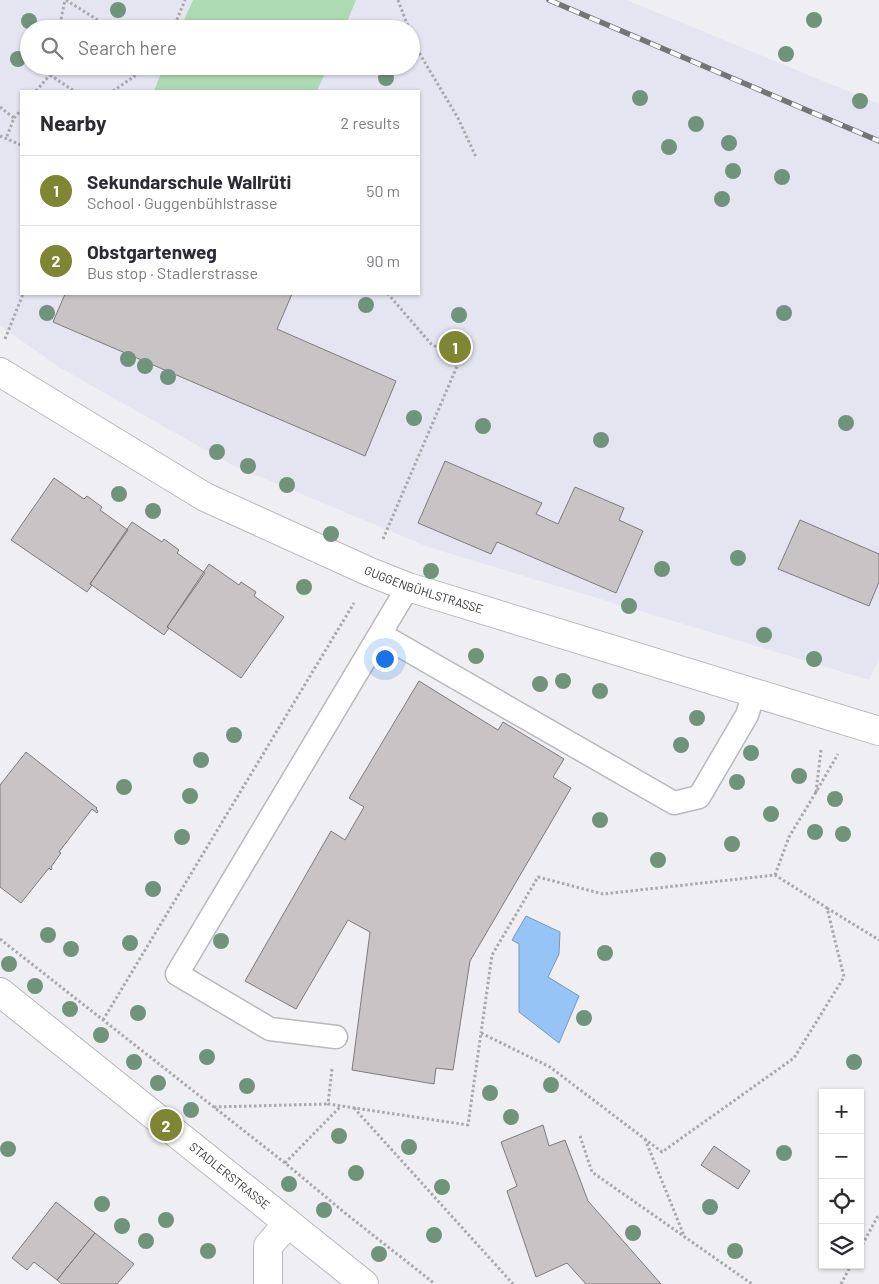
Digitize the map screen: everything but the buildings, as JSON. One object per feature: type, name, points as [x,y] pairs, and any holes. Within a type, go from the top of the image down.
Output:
[{"type":"street","name":"GUGGENBÜHLSTRASSE","points":[[0,372],[205,496],[370,572],[408,587],[879,731]]},
{"type":"street","name":"STADLERSTRASSE","points":[[0,992],[364,1284]]},
{"type":"street","points":[[268,1284],[268,1246],[288,1223]]},
{"type":"lane","points":[[336,1037],[270,1029],[177,974],[408,587]]},
{"type":"lane","points":[[380,634],[674,803],[699,797],[747,715],[754,693]]},
{"type":"path","points":[[61,20],[65,0],[97,20]]},
{"type":"path","points":[[177,20],[185,0]]},
{"type":"path","points":[[398,0],[406,20]]},
{"type":"path","points":[[420,53],[458,118],[476,157]]},
{"type":"path","points":[[37,90],[50,75],[72,90]]},
{"type":"path","points":[[113,90],[136,75]]},
{"type":"path","points":[[0,107],[14,118]]},
{"type":"path","points":[[6,139],[14,118],[20,111]]},
{"type":"path","points":[[0,136],[20,145]]},
{"type":"path","points":[[4,339],[23,295]]},
{"type":"path","points":[[382,540],[461,358],[432,345],[389,295]]},
{"type":"path","points":[[103,1020],[357,600]]},
{"type":"path","points":[[775,875],[789,837],[840,752]]},
{"type":"path","points":[[816,792],[820,755]]},
{"type":"path","points":[[214,1107],[328,1104],[468,1125],[492,955],[538,877],[602,894],[775,875],[879,940]]},
{"type":"path","points":[[481,1033],[550,1067],[662,1152],[794,1058],[844,978],[828,908]]},
{"type":"path","points":[[0,939],[435,1284]]},
{"type":"path","points":[[328,1104],[336,1037]]},
{"type":"path","points":[[284,1163],[341,1106]]},
{"type":"path","points":[[354,1107],[513,1284]]},
{"type":"path","points":[[580,1136],[592,1172],[752,1284]]},
{"type":"path","points":[[645,1138],[686,1239]]},
{"type":"path","points":[[864,1242],[879,1214]]},
{"type":"path","points":[[841,1284],[849,1269]]},
{"type":"shaded area","points":[[0,0],[627,0],[879,104],[879,659],[869,680],[428,547],[234,466],[62,369],[0,326]]},
{"type":"green space","points":[[193,0],[356,0],[348,20],[184,20]]},
{"type":"green space","points":[[160,75],[324,75],[317,90],[154,90]]},
{"type":"water","points":[[526,916],[560,932],[559,954],[548,977],[579,996],[559,1043],[519,1012],[519,944],[512,940]]},
{"type":"railway","points":[[549,0],[879,141]]},
{"type":"place","name":"Sekundarschule Wallrüti","points":[[455,347]]},
{"type":"place","name":"Obstgartenweg","points":[[166,1125]]}]
